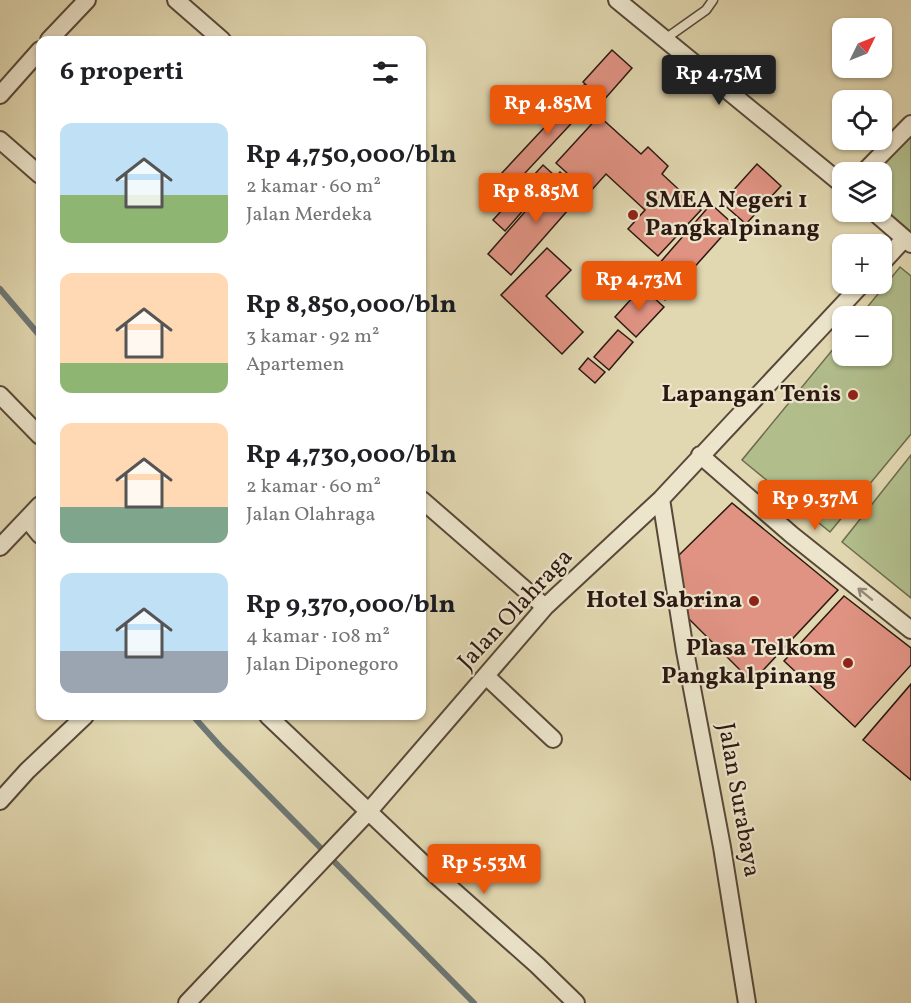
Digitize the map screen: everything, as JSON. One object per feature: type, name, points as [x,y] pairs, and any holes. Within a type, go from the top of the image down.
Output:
[{"type":"street","points":[[53,36],[87,0]]},
{"type":"street","points":[[176,0],[217,36]]},
{"type":"street","points":[[617,0],[832,175]]},
{"type":"street","points":[[0,95],[36,54]]},
{"type":"street","points":[[874,162],[911,124]]},
{"type":"street","points":[[0,140],[36,172]]},
{"type":"street","points":[[885,222],[908,242],[892,254]]},
{"type":"street","name":"Jalan Olahraga","points":[[187,1003],[369,811],[545,607],[660,499],[853,294]]},
{"type":"street","points":[[0,395],[36,432]]},
{"type":"street","points":[[700,455],[792,535],[911,630]]},
{"type":"street","name":"Jalan Surabaya","points":[[660,499],[685,651],[723,847],[747,1003]]},
{"type":"street","points":[[426,503],[545,607]]},
{"type":"street","points":[[0,547],[36,509]]},
{"type":"street","points":[[27,519],[36,530]]},
{"type":"street","points":[[486,676],[554,740]]},
{"type":"street","points":[[0,801],[27,771],[81,720]]},
{"type":"street","points":[[272,720],[429,869],[537,965],[576,1003]]},
{"type":"lane","points":[[666,39],[706,10],[713,0]]},
{"type":"green space","points":[[911,137],[911,233],[892,217],[892,162],[885,162]]},
{"type":"green space","name":"Lapangan Tenis","points":[[900,267],[911,276],[911,434],[830,532],[742,460],[832,350],[832,366],[892,366],[892,306],[868,306],[878,294],[892,294],[892,277]]},
{"type":"green space","points":[[911,455],[911,598],[842,542]]},
{"type":"building","points":[[612,50],[632,68],[603,101],[583,82]]},
{"type":"building","points":[[584,85],[596,97],[512,187],[500,175]]},
{"type":"building","points":[[599,116],[641,154],[648,147],[668,166],[662,174],[701,210],[658,256],[628,229],[645,210],[606,174],[589,193],[556,163]]},
{"type":"building","points":[[757,164],[781,186],[746,224],[722,203]]},
{"type":"building","points":[[543,165],[554,175],[505,231],[493,220]]},
{"type":"building","points":[[560,172],[583,193],[511,275],[488,254]]},
{"type":"building","points":[[711,204],[733,224],[665,300],[644,281]]},
{"type":"building","points":[[547,248],[571,270],[546,296],[583,332],[562,354],[501,295]]},
{"type":"building","points":[[642,287],[664,307],[636,337],[615,317]]},
{"type":"building","points":[[618,330],[633,342],[609,370],[594,357]]},
{"type":"building","points":[[588,358],[605,372],[595,383],[579,369]]},
{"type":"building","name":"Hotel Sabrina","points":[[732,503],[838,590],[752,682],[682,612],[678,556]]},
{"type":"building","name":"Plasa Telkom Pangkalpinang","points":[[844,596],[911,648],[911,665],[855,727],[784,661]]},
{"type":"building","points":[[911,684],[911,780],[863,740]]},
{"type":"waterway","points":[[0,289],[36,331]]},
{"type":"waterway","points":[[197,720],[474,1003]]},
{"type":"place","name":"SMEA Negeri 1 Pangkalpinang","points":[[633,215]]},
{"type":"place","name":"Lapangan Tenis","points":[[853,395]]},
{"type":"place","name":"Hotel Sabrina","points":[[754,601]]},
{"type":"place","name":"Plasa Telkom Pangkalpinang","points":[[848,663]]}]
